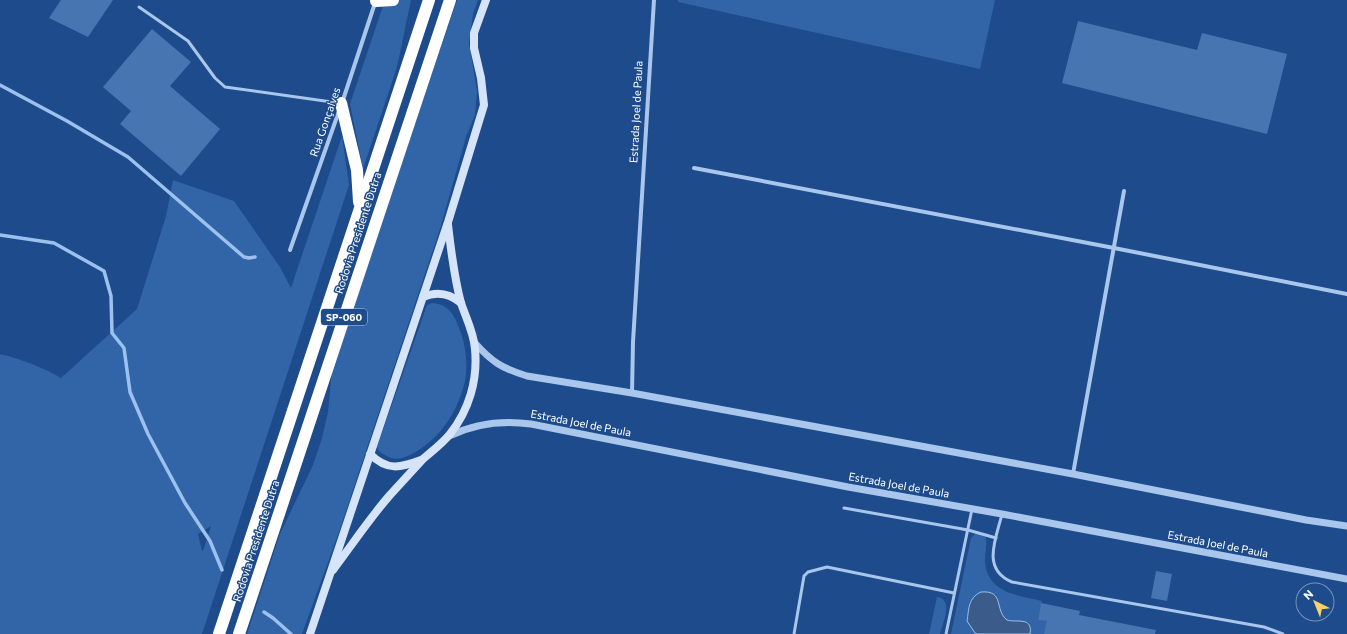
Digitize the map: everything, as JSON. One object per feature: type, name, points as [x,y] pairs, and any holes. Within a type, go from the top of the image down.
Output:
[{"type":"highway","points":[[375,0],[393,0]]},
{"type":"highway","name":"Rodovia Presidente Dutra","points":[[219,634],[429,0]]},
{"type":"highway","name":"Rodovia Presidente Dutra","points":[[239,634],[450,0]]},
{"type":"highway","points":[[341,104],[357,170],[360,208]]},
{"type":"main road","points":[[310,634],[448,222],[484,105],[481,78],[474,48],[474,33],[486,0]]},
{"type":"main road","points":[[328,577],[373,515],[406,477],[449,436],[464,413],[473,388],[476,362],[474,342],[461,303],[453,266],[448,222]]},
{"type":"main road","points":[[423,297],[436,293],[449,295],[461,303]]},
{"type":"main road","points":[[370,454],[380,463],[394,467],[401,467],[423,460]]},
{"type":"street","name":"Rua Gonçalves","points":[[290,250],[341,104],[375,0]]},
{"type":"street","name":"Estrada Joel de Paula","points":[[632,393],[633,334],[654,0]]},
{"type":"street","points":[[694,168],[1347,294]]},
{"type":"street","points":[[1073,474],[1124,191]]},
{"type":"street","points":[[474,342],[487,357],[499,365],[527,376],[632,393],[1073,474],[1306,520],[1347,526]]},
{"type":"street","name":"Estrada Joel de Paula","points":[[449,436],[460,430],[484,424],[496,422],[519,422],[848,488],[1002,514],[1347,579]]},
{"type":"lane","points":[[139,7],[188,41],[215,78],[225,87],[341,104]]},
{"type":"lane","points":[[844,508],[968,530],[996,538]]},
{"type":"lane","points":[[946,634],[972,509]]},
{"type":"lane","points":[[1002,514],[992,555],[994,567],[1001,576],[1012,582],[1264,627],[1283,634]]},
{"type":"lane","points":[[794,634],[804,576],[808,572],[826,567],[954,593]]},
{"type":"shaded area","points":[[385,0],[411,0],[397,67],[363,169],[350,104]]},
{"type":"shaded area","points":[[457,0],[478,0],[473,14],[469,43],[477,91],[475,115],[466,137],[440,229],[340,529],[302,634],[247,634],[280,534],[313,465],[322,438],[328,412],[332,369]]},
{"type":"shaded area","points":[[678,0],[995,0],[980,69],[678,2]]},
{"type":"shaded area","points":[[342,136],[349,185],[202,634],[0,634],[0,354],[16,358],[46,370],[61,378],[137,309],[166,216],[173,180],[234,201],[280,267],[291,288]],"holes":[[[211,526],[203,551],[198,534]]]},
{"type":"shaded area","points":[[432,303],[442,305],[450,311],[457,323],[466,356],[466,378],[461,396],[451,417],[437,435],[410,455],[394,459],[381,453],[377,447],[427,305]]},
{"type":"shaded area","points":[[979,533],[986,538],[985,561],[987,572],[991,580],[1005,591],[1042,601],[1038,619],[1051,622],[1044,634],[951,634],[971,538],[975,534]]},
{"type":"shaded area","points":[[981,592],[988,592],[996,597],[1003,616],[1007,620],[1026,622],[1030,628],[1030,634],[975,633],[967,621],[968,612],[971,601]]},
{"type":"shaded area","points":[[937,597],[945,602],[945,618],[940,634],[929,634]]},
{"type":"building","points":[[61,0],[113,0],[88,37],[49,18]]},
{"type":"building","points":[[1078,21],[1197,50],[1202,33],[1287,54],[1267,134],[1062,83]]},
{"type":"building","points":[[152,29],[191,62],[170,86],[220,129],[181,176],[120,124],[131,111],[103,87]]},
{"type":"building","points":[[1156,571],[1172,574],[1167,601],[1151,598]]},
{"type":"building","points":[[1041,603],[1080,611],[1079,615],[1156,630],[1155,634],[1044,634],[1047,621],[1038,620]]},
{"type":"waterway","points":[[0,85],[67,121],[128,157],[244,257],[255,257]]},
{"type":"waterway","points":[[0,235],[54,243],[104,271],[111,296],[112,333],[124,348],[130,392],[148,434],[185,503],[210,541],[222,570]]},
{"type":"waterway","points":[[264,612],[291,634]]}]
